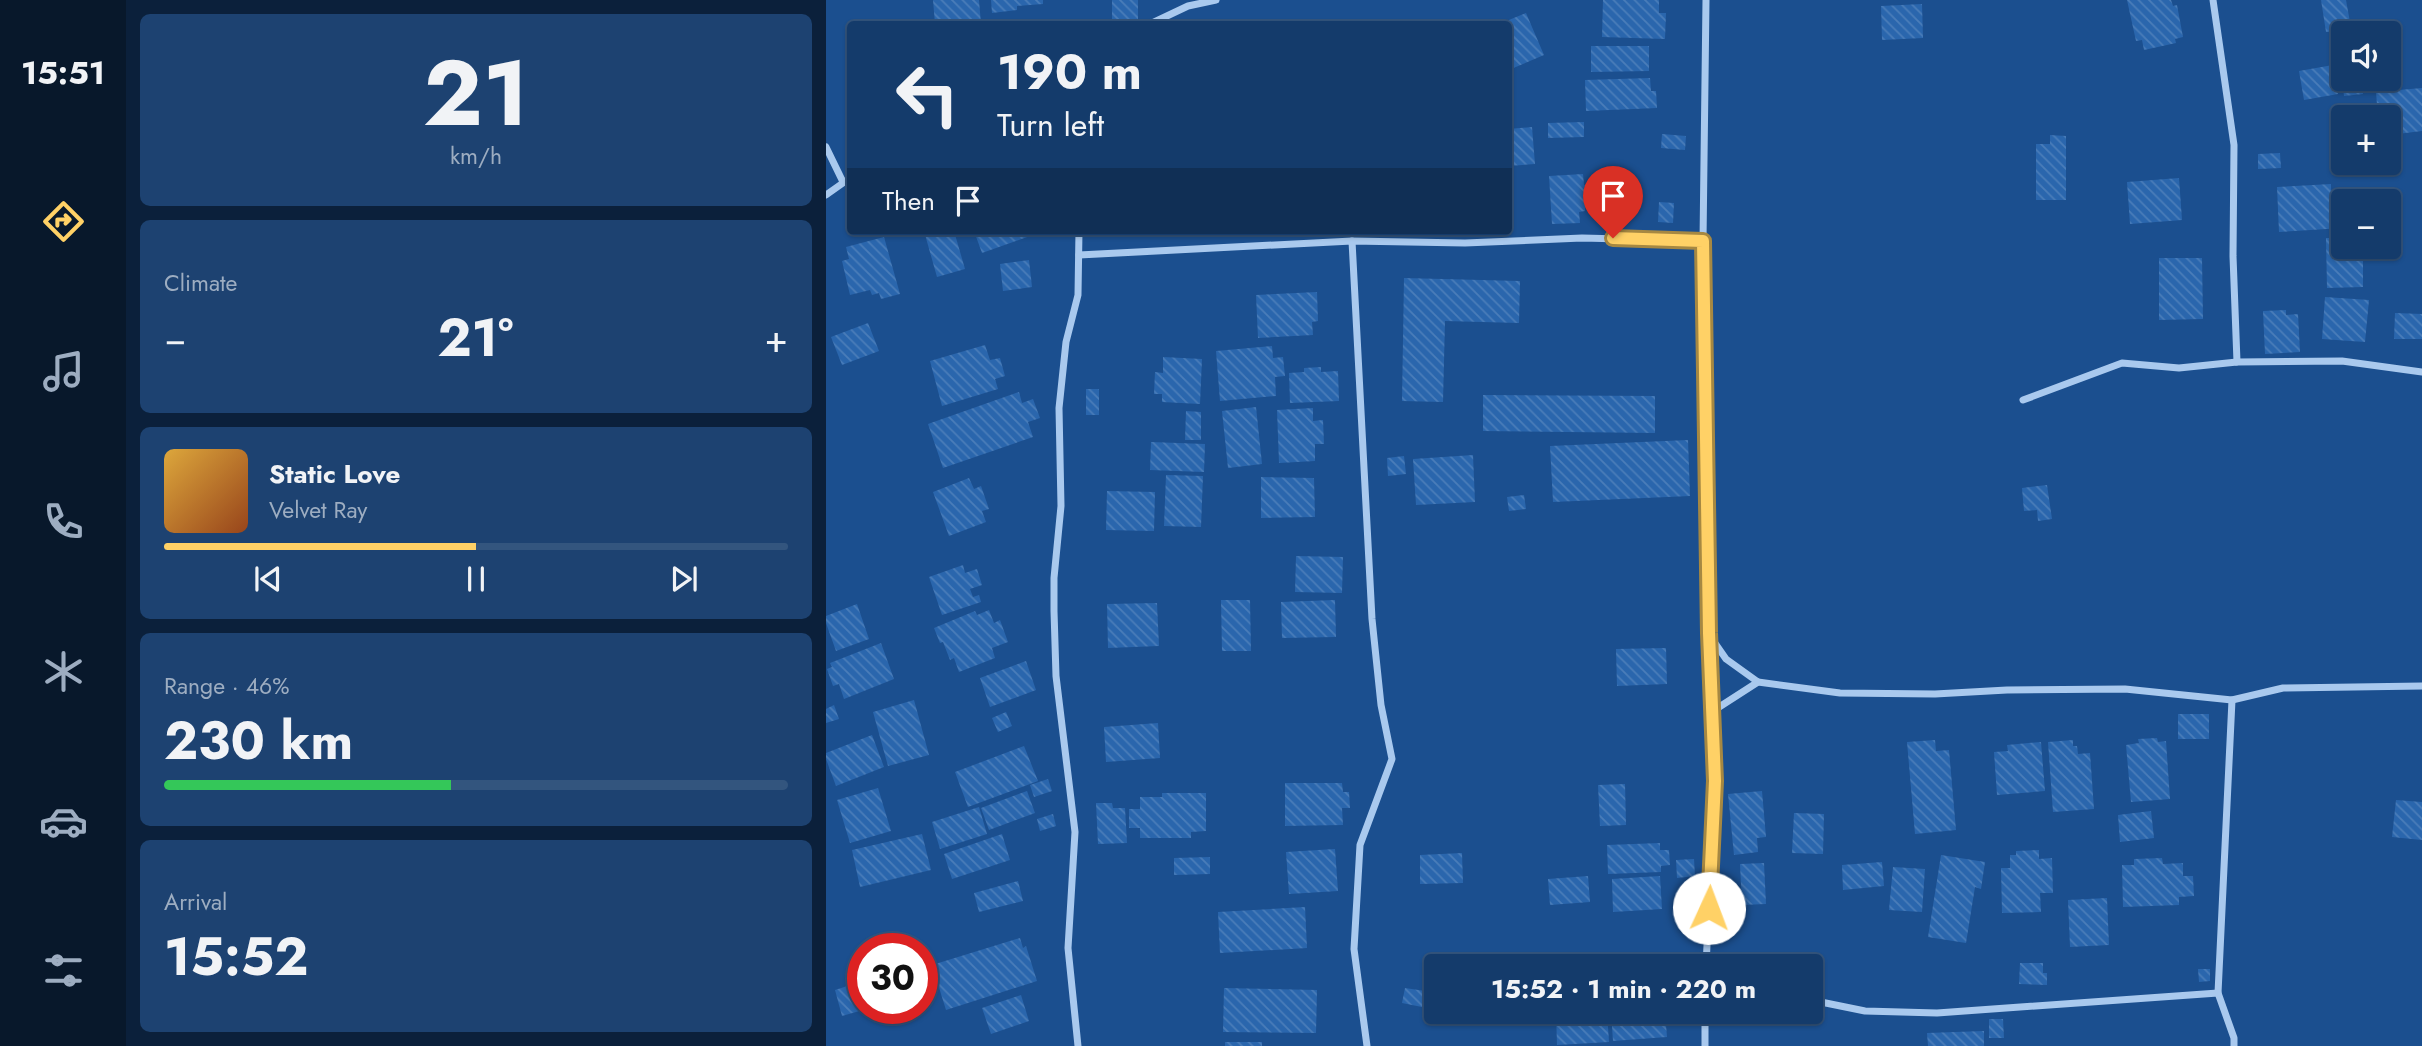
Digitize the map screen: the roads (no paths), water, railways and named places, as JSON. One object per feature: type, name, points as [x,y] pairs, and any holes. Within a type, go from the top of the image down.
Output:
[{"type":"street","points":[[1156,21],[1188,6],[1216,0]]},
{"type":"street","points":[[1706,0],[1703,241],[1709,633],[1715,781],[1707,954]]},
{"type":"street","points":[[2213,0],[2234,145],[2233,256],[2237,362]]},
{"type":"street","points":[[826,147],[847,180],[826,195]]},
{"type":"street","points":[[1078,1046],[1068,948],[1075,832],[1056,676],[1054,578],[1061,506],[1059,408],[1066,342],[1078,295],[1079,235]]},
{"type":"street","points":[[1079,255],[1352,241],[1465,243],[1582,237],[1703,241]]},
{"type":"street","points":[[1352,241],[1372,619],[1381,705],[1392,759],[1360,845],[1354,949],[1367,1046]]},
{"type":"street","points":[[2023,400],[2122,363],[2179,369],[2237,362],[2342,361],[2422,372]]},
{"type":"street","points":[[1709,633],[1726,659],[1758,682],[1840,692],[1936,694],[2007,690],[2124,689],[2232,700],[2283,688],[2422,685]]},
{"type":"street","points":[[1713,711],[1758,682]]},
{"type":"street","points":[[2232,700],[2218,993],[2234,1038],[2234,1046]]},
{"type":"street","points":[[1823,1002],[1865,1011],[1937,1013],[2218,993]]},
{"type":"street","points":[[1705,1024],[1705,1046]]}]
